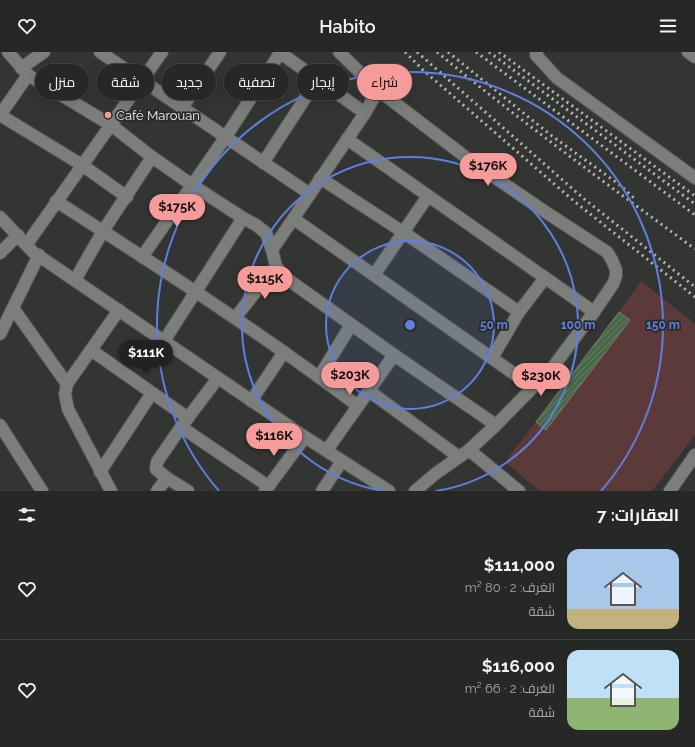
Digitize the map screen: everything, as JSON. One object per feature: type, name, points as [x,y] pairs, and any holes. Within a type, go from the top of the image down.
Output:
[{"type":"street","points":[[8,52],[24,71],[111,125],[152,158],[256,225],[266,233],[276,266],[283,276],[496,425]]},
{"type":"street","points":[[44,52],[24,71],[0,115],[82,165],[127,197]]},
{"type":"street","points":[[100,52],[117,64]]},
{"type":"street","points":[[153,64],[162,52]]},
{"type":"street","points":[[182,108],[220,52]]},
{"type":"street","points":[[142,257],[226,138],[279,52],[297,65]]},
{"type":"street","points":[[339,52],[357,70]]},
{"type":"street","points":[[537,52],[536,55],[557,78],[695,178]]},
{"type":"street","points":[[688,52],[695,57]]},
{"type":"street","points":[[154,90],[310,194]]},
{"type":"street","points":[[27,244],[128,100]]},
{"type":"street","points":[[264,163],[304,100]]},
{"type":"street","points":[[346,100],[365,113]]},
{"type":"street","points":[[272,250],[372,100]]},
{"type":"street","points":[[391,100],[472,162],[546,213],[607,252],[612,260],[616,276],[613,284],[594,312],[553,367],[470,450],[415,491]]},
{"type":"street","points":[[347,139],[594,312]]},
{"type":"street","points":[[75,280],[103,231],[152,158]]},
{"type":"street","points":[[320,178],[403,232],[519,312]]},
{"type":"street","points":[[374,275],[428,196]]},
{"type":"street","points":[[56,201],[235,318],[358,406]]},
{"type":"street","points":[[0,217],[33,252],[305,437],[389,491]]},
{"type":"street","points":[[164,341],[243,218]]},
{"type":"street","points":[[294,219],[533,387]]},
{"type":"street","points":[[0,253],[18,235]]},
{"type":"street","points":[[0,334],[39,255]]},
{"type":"street","points":[[235,318],[276,266]]},
{"type":"street","points":[[492,358],[519,312],[545,278]]},
{"type":"street","points":[[13,308],[67,384]]},
{"type":"street","points":[[111,491],[68,409],[65,394],[67,384],[119,310]]},
{"type":"street","points":[[319,377],[351,325]]},
{"type":"street","points":[[91,350],[152,393],[266,488],[305,437]]},
{"type":"street","points":[[251,400],[284,352]]},
{"type":"street","points":[[327,450],[394,355]]},
{"type":"street","points":[[188,491],[156,469],[157,462],[218,378]]},
{"type":"street","points":[[369,391],[459,457]]},
{"type":"street","points":[[100,472],[152,393]]},
{"type":"street","points":[[0,425],[4,441],[42,491]]},
{"type":"street","points":[[470,450],[519,491]]},
{"type":"street","points":[[670,491],[695,455]]},
{"type":"street","points":[[322,491],[342,461]]},
{"type":"street","points":[[157,491],[167,478]]},
{"type":"shaded area","points":[[641,281],[695,324],[695,435],[652,491],[540,491],[505,462]]},
{"type":"building","points":[[619,312],[630,320],[546,430],[536,422]]},
{"type":"railway","points":[[405,52],[423,70],[575,202],[695,297]]},
{"type":"railway","points":[[417,52],[583,198],[695,287]]},
{"type":"railway","points":[[437,52],[532,128],[695,249]]},
{"type":"railway","points":[[448,52],[552,136],[620,185],[635,199]]},
{"type":"railway","points":[[476,52],[695,215]]},
{"type":"railway","points":[[489,52],[695,204]]},
{"type":"railway","points":[[499,52],[695,196]]},
{"type":"place","name":"Café Marouan","points":[[108,115]]}]
